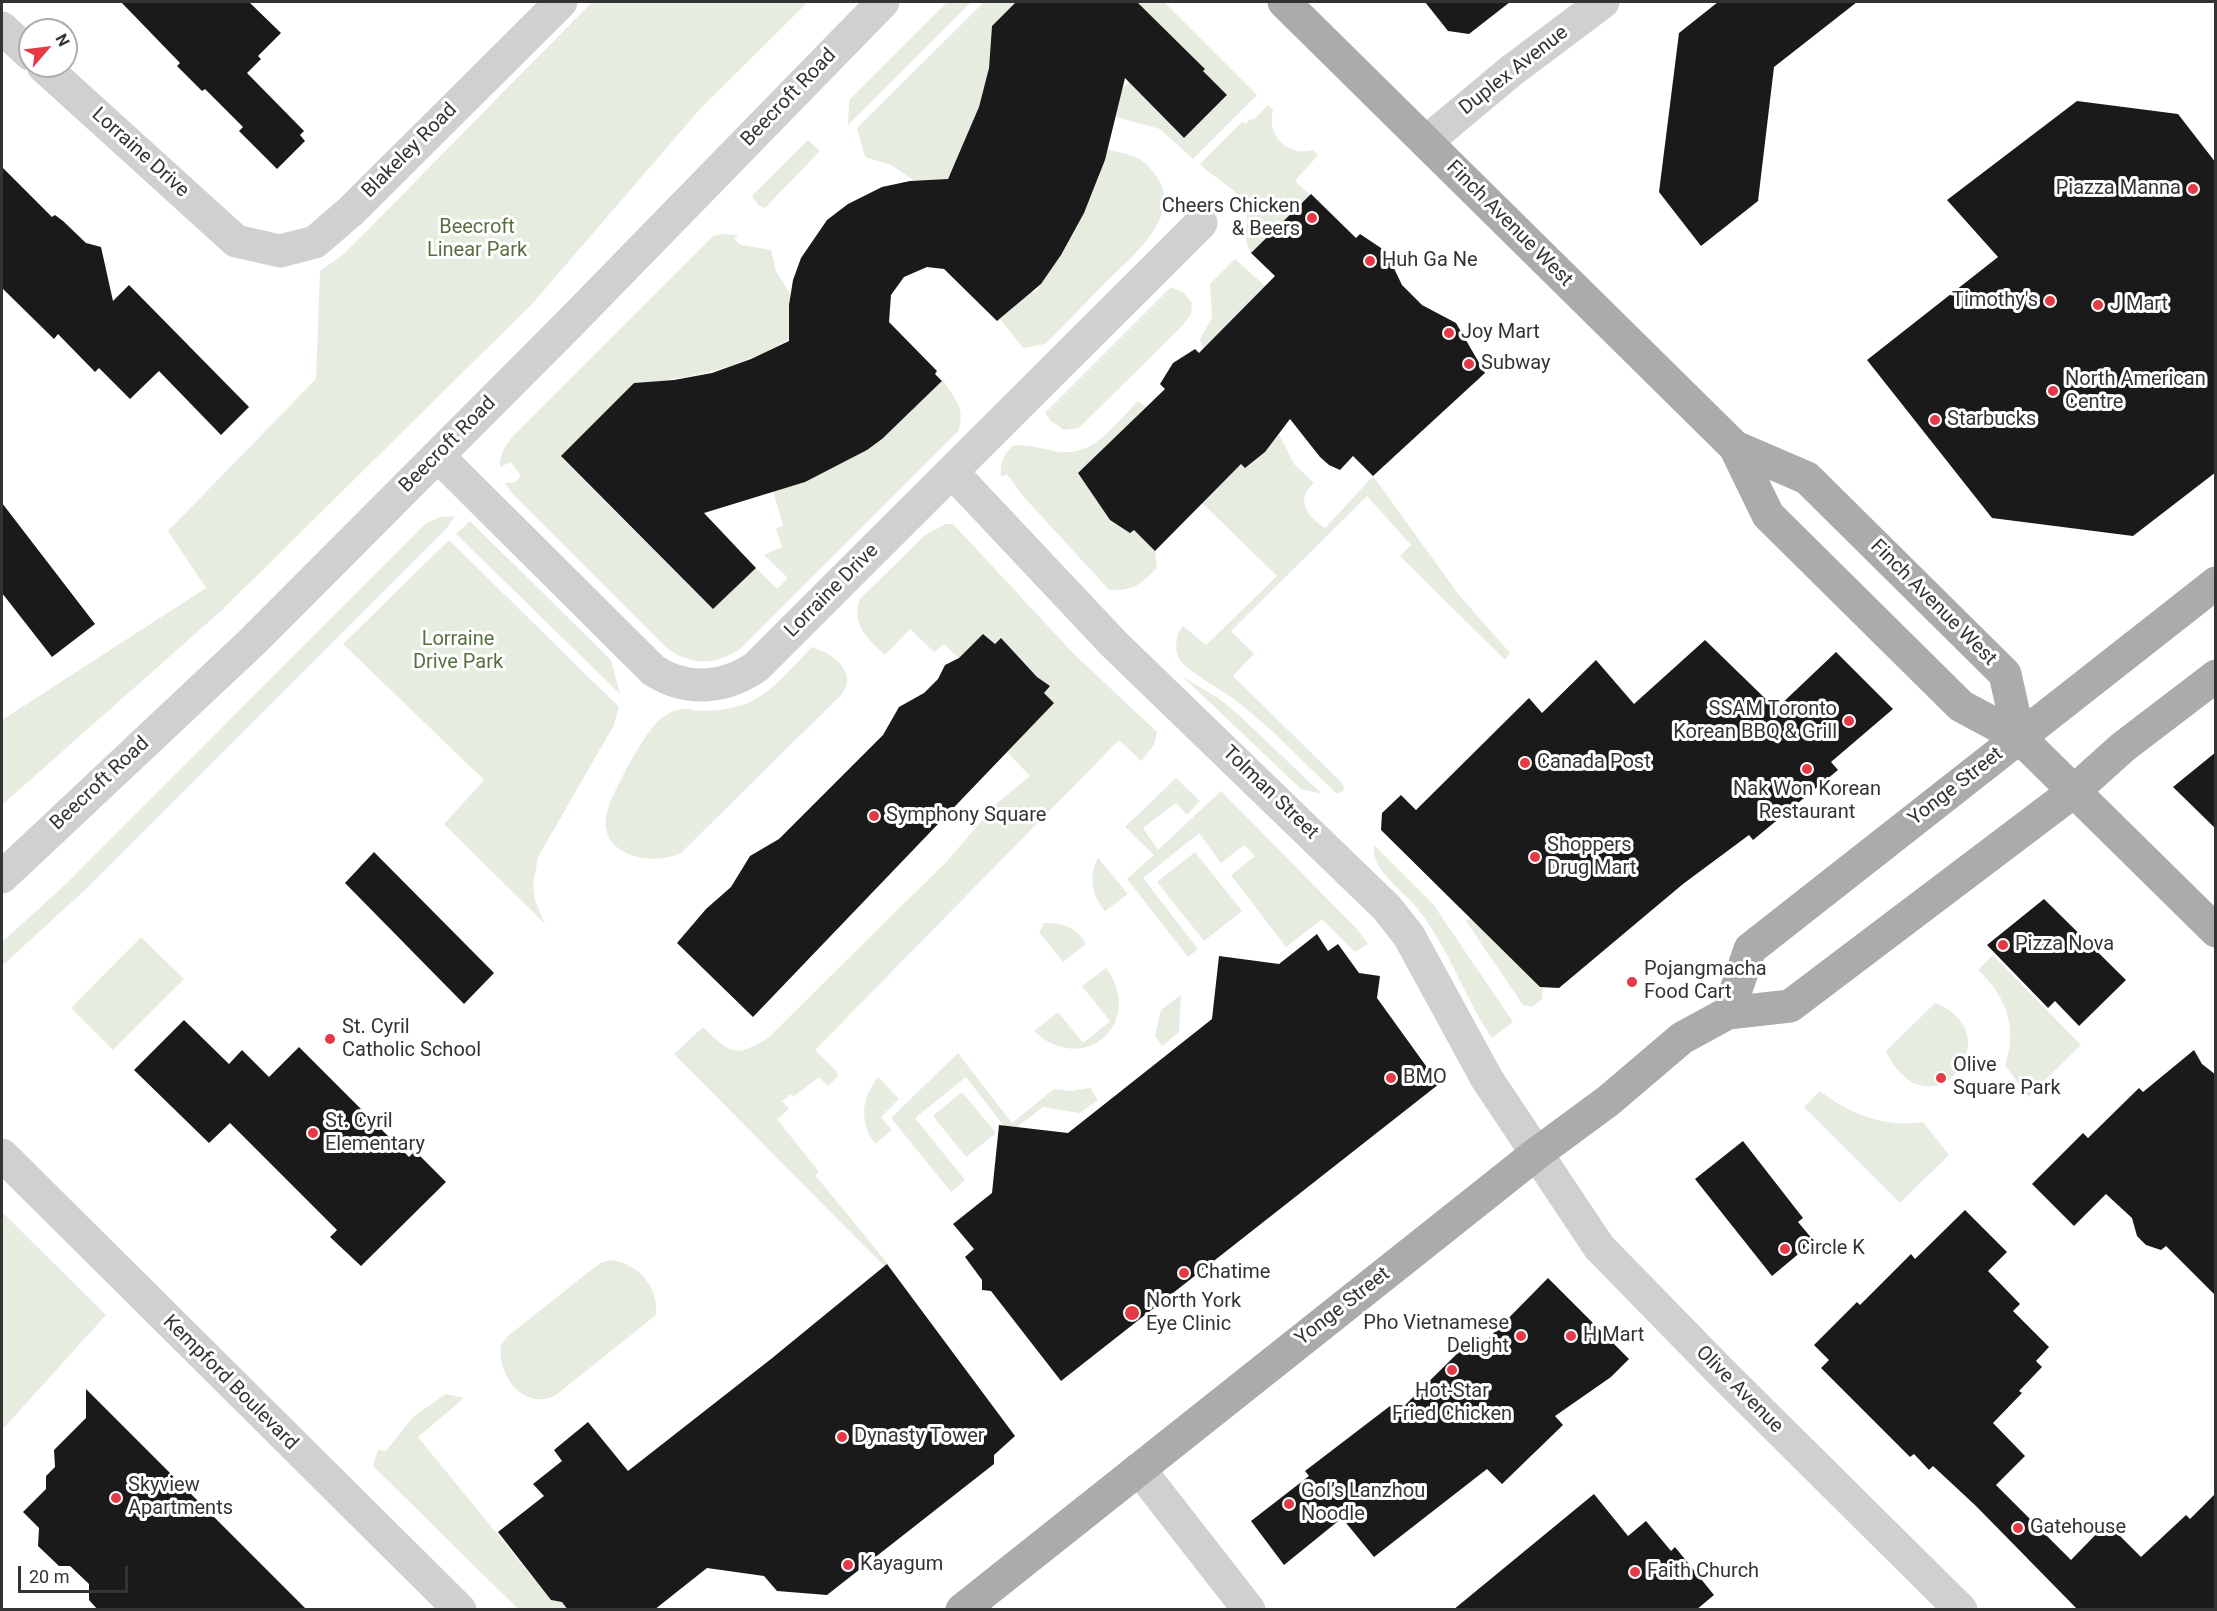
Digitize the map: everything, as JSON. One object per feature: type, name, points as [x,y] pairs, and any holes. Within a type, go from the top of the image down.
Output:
[{"type":"main road","name":"Finch Avenue West","points":[[1284,2],[1735,447],[1768,515],[1961,706],[2019,737]]},
{"type":"main road","name":"Finch Avenue West","points":[[1735,447],[1807,478],[2005,674],[2019,737]]},
{"type":"main road","name":"Yonge Street","points":[[1728,1012],[1750,949],[2216,583]]},
{"type":"main road","name":"Yonge Street","points":[[962,1610],[1536,1154],[1608,1101],[1682,1038],[1728,1012],[1790,1006],[2073,792],[2123,747],[2216,676]]},
{"type":"main road","points":[[2019,737],[2216,931]]},
{"type":"street","name":"Blakeley Road","points":[[236,241],[280,251],[315,242],[351,211],[561,2]]},
{"type":"street","name":"Beecroft Road","points":[[2,877],[253,641],[438,456],[883,2]]},
{"type":"street","name":"Duplex Avenue","points":[[1426,142],[1510,71],[1603,2]]},
{"type":"street","points":[[2,28],[18,43]]},
{"type":"street","name":"Lorraine Drive","points":[[56,78],[236,241]]},
{"type":"street","name":"Lorraine Drive","points":[[438,456],[653,670],[678,682],[706,686],[732,681],[756,667],[1201,223]]},
{"type":"street","name":"Tolman Street","points":[[952,472],[1114,644],[1387,908],[1409,936],[1483,1072],[1536,1154]]},
{"type":"street","name":"Olive Avenue","points":[[1536,1154],[1599,1247],[1720,1371],[1961,1610]]},
{"type":"street","name":"Kempford Boulevard","points":[[2,1155],[460,1610]]},
{"type":"street","points":[[1139,1469],[1249,1610]]},
{"type":"green space","name":"Beecroft Linear Park","points":[[592,2],[808,2],[700,109],[532,304],[222,610],[2,805],[2,720],[206,588],[168,531],[316,379],[320,271],[344,254]]},
{"type":"green space","points":[[947,2],[971,2],[848,125],[849,100]]},
{"type":"green space","points":[[984,2],[1016,2],[992,26],[988,73],[979,107],[973,125],[946,181],[913,180],[891,165],[865,157],[857,128]]},
{"type":"green space","points":[[1137,2],[1164,2],[1257,95],[1193,159],[1160,129],[1116,117],[1121,90],[1129,82],[1184,138],[1227,96],[1203,71],[1205,69]]},
{"type":"green space","points":[[1268,105],[1273,110],[1273,128],[1281,142],[1295,150],[1313,150],[1318,155],[1295,181],[1310,195],[1251,254],[1246,240],[1247,216],[1241,199],[1200,164],[1242,122],[1245,124],[1253,120]]},
{"type":"green space","points":[[808,140],[820,151],[765,208],[758,205],[752,196]]},
{"type":"green space","points":[[1108,150],[1136,157],[1146,164],[1157,177],[1163,192],[1164,207],[1159,222],[1139,250],[1045,344],[1023,348],[1000,319],[1013,308],[1028,288],[1035,293],[1057,260],[1086,207]]},
{"type":"green space","points":[[738,235],[734,239],[741,245],[771,250],[776,271],[790,294],[790,339],[753,357],[715,370],[675,379],[634,383],[562,458],[713,609],[756,568],[777,589],[788,578],[764,555],[782,547],[776,529],[783,525],[773,491],[867,450],[882,439],[943,380],[958,403],[961,421],[959,430],[741,648],[723,658],[696,661],[669,650],[511,492],[505,483],[515,482],[521,476],[511,462],[500,467],[500,462],[504,450],[514,435],[713,236]]},
{"type":"green space","points":[[1235,259],[1265,286],[1203,350],[1200,339],[1212,318],[1210,284]]},
{"type":"green space","points":[[1171,287],[1184,293],[1192,303],[1191,314],[1182,326],[1079,428],[1064,430],[1051,421],[1045,413]]},
{"type":"green space","points":[[1138,401],[1146,407],[1078,474],[1155,551],[1157,568],[1146,579],[1131,588],[1109,590],[1023,496],[1007,474],[1001,477],[1001,468],[1004,457],[1012,446],[1063,452],[1085,448],[1105,435]]},
{"type":"green space","points":[[1279,434],[1294,464],[1314,483],[1308,489],[1304,502],[1313,519],[1325,528],[1373,476],[1459,595],[1510,653],[1505,660],[1400,556],[1411,545],[1367,496],[1231,631],[1254,654],[1233,676],[1343,784],[1344,790],[1337,794],[1252,713],[1184,665],[1177,652],[1177,638],[1183,626],[1206,645],[1277,576],[1201,502],[1241,464],[1245,467],[1265,452]]},
{"type":"green space","points":[[455,516],[447,528],[87,888],[2,966],[2,942],[67,883],[425,524],[440,517]]},
{"type":"green space","points":[[470,521],[611,660],[620,694],[456,534]]},
{"type":"green space","points":[[946,524],[953,524],[1074,654],[1157,732],[1154,745],[1141,761],[1119,740],[815,1050],[837,1072],[838,1076],[828,1086],[819,1077],[793,1097],[791,1094],[782,1101],[789,1109],[777,1119],[819,1172],[815,1175],[888,1264],[884,1266],[674,1054],[703,1027],[720,1043],[733,1050],[747,1049],[768,1038],[948,860],[996,804],[1030,776],[1007,752],[1053,703],[1044,693],[1050,686],[1037,677],[1001,639],[995,644],[983,634],[959,658],[944,644],[934,652],[910,629],[885,655],[867,637],[859,624],[860,599],[925,535]]},
{"type":"green space","name":"Lorraine Drive Park","points":[[449,540],[619,707],[614,725],[538,857],[533,886],[535,900],[545,924],[444,824],[484,780],[343,644]]},
{"type":"green space","points":[[812,647],[828,654],[841,665],[847,679],[846,687],[841,695],[681,853],[654,859],[640,858],[616,847],[609,837],[606,824],[608,809],[630,763],[658,721],[679,709],[714,710],[748,703],[777,683]]},
{"type":"green space","points":[[1182,676],[1221,700],[1322,794],[1301,789]]},
{"type":"green space","points":[[1176,778],[1200,801],[1187,815],[1176,803],[1143,828],[1158,850],[1221,791],[1357,929],[1368,944],[1355,952],[1322,919],[1286,947],[1231,875],[1255,856],[1244,845],[1221,863],[1199,833],[1143,878],[1198,949],[1188,957],[1127,879],[1154,855],[1125,827]]},
{"type":"green space","points":[[1374,845],[1433,904],[1513,1022],[1492,1038],[1428,923],[1411,901],[1389,880],[1377,863]]},
{"type":"green space","points":[[1195,852],[1242,911],[1204,941],[1157,882]]},
{"type":"green space","points":[[1098,858],[1128,894],[1105,911],[1094,892],[1092,879]]},
{"type":"green space","points":[[1470,918],[1543,987],[1542,999],[1532,1007],[1523,1005],[1466,921]]},
{"type":"green space","points":[[1044,923],[1069,927],[1083,938],[1086,944],[1063,962],[1039,932]]},
{"type":"green space","points":[[141,937],[184,979],[113,1050],[71,1008]]},
{"type":"green space","points":[[1993,955],[2081,1045],[2028,1097],[2005,1065],[2010,1038],[2007,1013],[1996,990],[1978,970]]},
{"type":"green space","points":[[1106,968],[1116,987],[1119,1006],[1115,1023],[1105,1036],[1092,1045],[1075,1049],[1056,1045],[1034,1031],[1058,1012],[1083,1043],[1110,1021],[1082,986]]},
{"type":"green space","points":[[1181,995],[1179,1032],[1162,1046],[1155,1036],[1161,1010]]},
{"type":"green space","points":[[1935,1003],[1958,1018],[1967,1037],[1966,1056],[1957,1073],[1941,1084],[1923,1086],[1903,1076],[1886,1051]]},
{"type":"green space","points":[[958,1053],[1012,1123],[1054,1089],[1072,1091],[1090,1088],[1098,1100],[1080,1113],[1043,1107],[1017,1127],[1004,1126],[966,1077],[915,1118],[965,1180],[951,1192],[891,1118]]},
{"type":"green space","points":[[878,1077],[899,1099],[881,1117],[892,1130],[875,1144],[866,1127],[864,1110],[868,1094]]},
{"type":"green space","points":[[1820,1091],[1843,1106],[1868,1117],[1895,1123],[1923,1122],[1949,1155],[1900,1203],[1804,1107]]},
{"type":"green space","points":[[962,1092],[996,1133],[966,1157],[933,1116]]},
{"type":"green space","points":[[2,1212],[106,1315],[2,1430]]},
{"type":"green space","points":[[611,1260],[631,1267],[645,1278],[654,1295],[656,1315],[556,1395],[545,1399],[534,1399],[524,1395],[515,1388],[503,1368],[501,1345],[508,1336],[591,1270]]},
{"type":"green space","points":[[446,1394],[464,1398],[418,1437],[551,1600],[562,1602],[568,1609],[518,1609],[373,1466],[378,1450],[386,1451],[414,1416]]},
{"type":"building","points":[[121,2],[249,2],[281,33],[258,56],[261,59],[247,73],[304,131],[300,135],[305,141],[277,169],[239,131],[243,127],[205,89],[202,91],[177,66],[180,63]]},
{"type":"building","points":[[1016,2],[1137,2],[1205,69],[1203,71],[1227,95],[1184,138],[1125,78],[1105,160],[1084,213],[1061,255],[1041,284],[997,321],[944,269],[927,267],[904,277],[891,295],[889,322],[937,371],[935,374],[942,381],[882,439],[867,450],[805,482],[704,513],[756,568],[713,609],[561,456],[634,383],[674,380],[712,373],[751,359],[789,341],[789,305],[793,280],[801,258],[827,220],[848,204],[882,187],[910,181],[948,179],[979,107],[989,68],[992,26]]},
{"type":"building","points":[[1425,2],[1510,2],[1469,34],[1448,31]]},
{"type":"building","points":[[1718,2],[1857,2],[1774,67],[1758,201],[1701,246],[1659,192],[1679,33]]},
{"type":"building","name":"North American Centre","points":[[2077,101],[2178,114],[2216,163],[2216,472],[2133,536],[1992,518],[1867,360],[1998,257],[1947,200]]},
{"type":"building","points":[[2,167],[52,217],[55,215],[63,221],[86,243],[101,247],[113,301],[129,285],[249,407],[221,435],[159,371],[130,399],[99,368],[95,372],[58,334],[54,339],[2,288]]},
{"type":"building","points":[[1311,194],[1356,238],[1360,234],[1381,248],[1389,258],[1402,285],[1422,305],[1456,323],[1485,373],[1373,476],[1353,456],[1340,470],[1329,465],[1290,419],[1265,452],[1245,468],[1241,464],[1155,551],[1134,530],[1130,533],[1110,520],[1078,473],[1165,389],[1160,384],[1173,363],[1195,349],[1199,353],[1275,276],[1251,253]]},
{"type":"building","points":[[2,503],[95,624],[52,657],[2,593]]},
{"type":"building","name":"Symphony Square","points":[[983,634],[995,644],[1001,638],[1037,677],[1050,686],[1044,693],[1054,703],[753,1017],[677,943],[706,909],[731,887],[750,856],[779,839],[883,735],[899,707],[924,693],[938,679],[945,665],[959,658]]},
{"type":"building","points":[[1705,640],[1776,709],[1836,652],[1893,709],[1831,762],[1838,770],[1753,840],[1749,835],[1683,884],[1559,988],[1540,987],[1381,830],[1382,813],[1401,795],[1416,810],[1529,698],[1542,713],[1596,660],[1634,704]]},
{"type":"building","points":[[2216,752],[2216,829],[2173,787]]},
{"type":"building","points":[[374,852],[494,973],[464,1004],[345,883]]},
{"type":"building","points":[[2044,899],[2126,980],[2079,1026],[2055,1001],[2048,1008],[1987,945]]},
{"type":"building","points":[[1317,934],[1328,951],[1338,944],[1359,973],[1380,976],[1377,998],[1439,1084],[1061,1381],[991,1291],[982,1290],[982,1280],[965,1257],[974,1249],[953,1224],[992,1193],[999,1125],[1068,1133],[1212,1019],[1219,956],[1279,964]]},
{"type":"building","name":"St. Cyril Elementary","points":[[184,1020],[229,1064],[242,1050],[269,1077],[299,1047],[409,1157],[415,1151],[446,1182],[361,1266],[330,1237],[337,1230],[230,1123],[209,1143],[134,1070]]},
{"type":"building","points":[[2194,1050],[2202,1064],[2216,1075],[2216,1296],[2166,1246],[2161,1250],[2146,1245],[2137,1236],[2132,1218],[2106,1194],[2074,1226],[2032,1184],[2083,1133],[2088,1138],[2139,1088],[2143,1092]]},
{"type":"building","points":[[1743,1141],[1803,1218],[1798,1222],[1814,1241],[1772,1276],[1695,1179]]},
{"type":"building","points":[[1965,1210],[2007,1252],[1988,1271],[2020,1304],[2013,1311],[2049,1347],[2036,1361],[2042,1367],[2019,1391],[2022,1393],[1993,1423],[2025,1456],[1996,1485],[2071,1560],[2107,1523],[2141,1557],[2186,1515],[2190,1519],[2216,1493],[2216,1610],[2078,1610],[1976,1506],[1933,1466],[1929,1470],[1914,1454],[1910,1457],[1821,1368],[1829,1360],[1814,1345],[1857,1302],[1860,1305],[1911,1254],[1915,1259]]},
{"type":"building","name":"Dynasty Tower","points":[[887,1264],[1015,1436],[994,1455],[994,1464],[827,1595],[777,1591],[764,1576],[707,1568],[654,1610],[568,1610],[562,1602],[551,1600],[498,1532],[544,1496],[533,1484],[562,1461],[554,1450],[588,1422],[628,1471]]},
{"type":"building","points":[[1548,1278],[1629,1359],[1611,1377],[1555,1416],[1563,1425],[1502,1484],[1487,1469],[1374,1557],[1342,1518],[1284,1565],[1251,1521],[1309,1476],[1305,1471],[1390,1406],[1396,1414],[1475,1336],[1483,1344]]},
{"type":"building","name":"Skyview Apartments","points":[[86,1389],[307,1610],[98,1610],[89,1600],[89,1584],[70,1566],[59,1566],[38,1546],[39,1528],[23,1512],[46,1489],[46,1476],[55,1467],[54,1450],[86,1418]]},
{"type":"building","points":[[1594,1494],[1628,1536],[1646,1521],[1671,1551],[1675,1547],[1714,1595],[1696,1610],[1453,1610]]},
{"type":"place","name":"Piazza Manna","points":[[2193,189]]},
{"type":"place","name":"Cheers Chicken & Beers","points":[[1312,218]]},
{"type":"place","name":"Huh Ga Ne","points":[[1370,261]]},
{"type":"place","name":"Timothy's","points":[[2050,301]]},
{"type":"place","name":"J Mart","points":[[2098,305]]},
{"type":"place","name":"Joy Mart","points":[[1449,333]]},
{"type":"place","name":"Subway","points":[[1469,364]]},
{"type":"place","name":"North American Centre","points":[[2053,391]]},
{"type":"place","name":"Starbucks","points":[[1935,420]]},
{"type":"place","name":"SSAM Toronto Korean BBQ & Grill","points":[[1849,721]]},
{"type":"place","name":"Canada Post","points":[[1525,763]]},
{"type":"place","name":"Nak Won Korean Restaurant","points":[[1807,769]]},
{"type":"place","name":"Symphony Square","points":[[874,816]]},
{"type":"place","name":"Shoppers Drug Mart","points":[[1535,857]]},
{"type":"place","name":"Pizza Nova","points":[[2003,945]]},
{"type":"place","name":"Pojangmacha Food Cart","points":[[1632,982]]},
{"type":"place","name":"St. Cyril Catholic School","points":[[330,1039]]},
{"type":"place","name":"BMO","points":[[1391,1078]]},
{"type":"place","name":"Olive Square Park","points":[[1941,1078]]},
{"type":"place","name":"St. Cyril Elementary","points":[[313,1133]]},
{"type":"place","name":"Circle K","points":[[1785,1249]]},
{"type":"place","name":"Chatime","points":[[1184,1273]]},
{"type":"place","name":"North York Eye Clinic","points":[[1132,1313]]},
{"type":"place","name":"Pho Vietnamese Delight","points":[[1521,1336]]},
{"type":"place","name":"H Mart","points":[[1571,1336]]},
{"type":"place","name":"Hot-Star Fried Chicken","points":[[1452,1370]]},
{"type":"place","name":"Dynasty Tower","points":[[842,1437]]},
{"type":"place","name":"Skyview Apartments","points":[[116,1498]]},
{"type":"place","name":"Gol’s Lanzhou Noodle","points":[[1289,1504]]},
{"type":"place","name":"Gatehouse","points":[[2018,1528]]},
{"type":"place","name":"Kayagum","points":[[848,1565]]},
{"type":"place","name":"Faith Church","points":[[1635,1572]]}]
